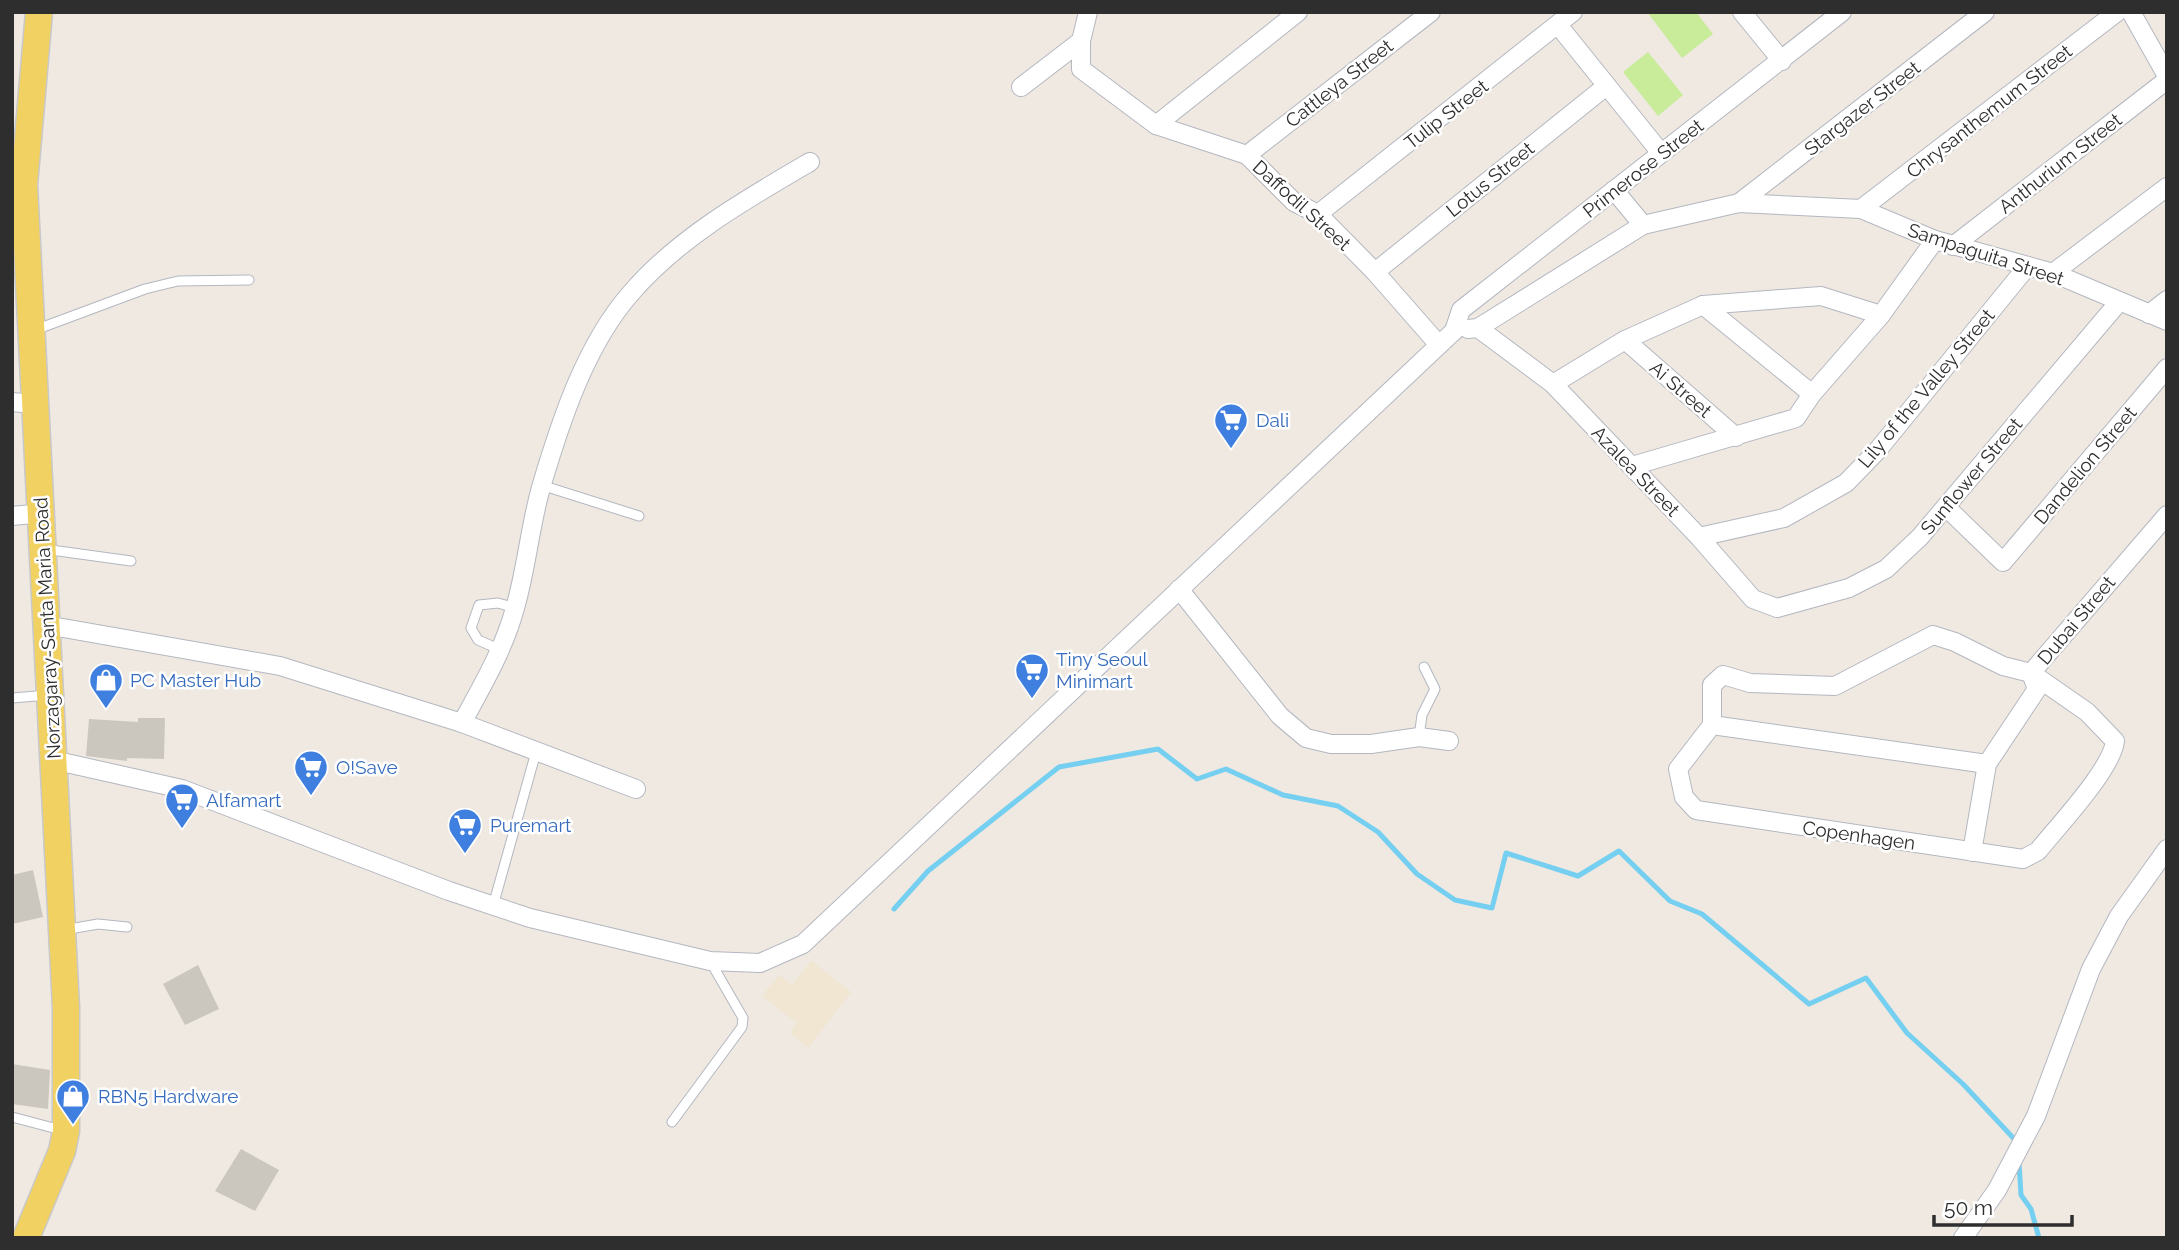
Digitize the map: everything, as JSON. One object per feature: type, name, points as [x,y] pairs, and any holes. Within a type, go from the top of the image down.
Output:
[{"type":"main road","name":"Norzagaray-Santa Maria Road","points":[[26,1238],[62,1152],[66,1131],[62,930],[46,625],[43,513],[23,403],[30,332],[20,235],[38,12]]},
{"type":"street","name":"Daffodil Street","points":[[1088,12],[1081,41],[1081,69],[1156,125],[1247,155],[1294,202],[1318,214],[1375,272],[1438,345]]},
{"type":"street","points":[[1156,125],[1298,12]]},
{"type":"street","name":"Cattleya Street","points":[[1247,155],[1431,12]]},
{"type":"street","name":"Tulip Street","points":[[1318,214],[1573,12]]},
{"type":"street","points":[[1742,12],[1782,61]]},
{"type":"street","name":"Primerose Street","points":[[53,760],[182,789],[530,918],[710,961],[760,963],[803,944],[1454,331],[1461,310],[1842,12]]},
{"type":"street","name":"Stargazer Street","points":[[1739,203],[1985,12]]},
{"type":"street","name":"Chrysanthemum Street","points":[[1861,209],[2117,12]]},
{"type":"street","points":[[2131,12],[2167,78]]},
{"type":"street","points":[[1559,25],[1605,87],[1661,153]]},
{"type":"street","points":[[1021,87],[1081,41]]},
{"type":"street","name":"Anthurium Street","points":[[1953,246],[2167,78]]},
{"type":"street","name":"Lotus Street","points":[[1375,272],[1605,87]]},
{"type":"street","points":[[462,723],[501,650],[515,608],[541,485],[595,347],[630,293],[676,251],[755,194],[810,162]]},
{"type":"street","points":[[2053,273],[2167,187]]},
{"type":"street","points":[[1615,190],[1643,225]]},
{"type":"street","name":"Sampaguita Street","points":[[1454,331],[1478,328],[1643,225],[1739,203],[1861,209],[1934,240],[2026,268],[2053,273],[2118,303],[2167,321]]},
{"type":"street","points":[[1632,466],[1796,418],[1812,394],[1881,315],[1934,240]]},
{"type":"street","name":"Lily of the Valley Street","points":[[1699,537],[1784,518],[1846,483],[1877,451],[2026,268]]},
{"type":"street","points":[[1553,384],[1625,340],[1703,305],[1821,296],[1881,315]]},
{"type":"street","points":[[2149,314],[2167,299]]},
{"type":"street","name":"Sunflower Street","points":[[1792,606],[1849,587],[1886,569],[1946,507],[2118,303]]},
{"type":"street","points":[[1703,305],[1812,394]]},
{"type":"street","name":"Azalea Street","points":[[1478,328],[1553,384],[1699,537],[1753,599],[1777,608],[1792,606]]},
{"type":"street","name":"Ai Street","points":[[1625,340],[1736,437]]},
{"type":"street","name":"Dandelion Street","points":[[1946,507],[2003,562],[2167,368]]},
{"type":"street","points":[[12,516],[43,513]]},
{"type":"street","name":"Dubai Street","points":[[1972,852],[1987,764],[2037,689],[2031,673],[2167,514]]},
{"type":"street","points":[[1179,589],[1280,716],[1306,738],[1331,744],[1371,744],[1419,737],[1449,741]]},
{"type":"street","points":[[46,625],[280,666],[462,723],[636,789]]},
{"type":"street","points":[[1987,764],[1712,725],[1712,685],[1723,675],[1750,683],[1835,687],[1856,673],[1901,655],[1933,635],[1955,642],[2003,666],[2031,673]]},
{"type":"street","name":"Copenhagen","points":[[1712,725],[1678,769],[1684,797],[1696,810],[2023,859],[2038,851],[2103,770],[2114,753],[2115,741],[2087,712],[2031,673]]},
{"type":"street","points":[[1963,1238],[1997,1190],[2036,1115],[2091,969],[2119,916],[2167,849]]},
{"type":"lane","points":[[30,332],[145,289],[178,281],[249,280]]},
{"type":"lane","points":[[541,485],[639,516]]},
{"type":"lane","points":[[43,549],[131,561]]},
{"type":"lane","points":[[501,650],[478,640],[471,628],[480,605],[498,603],[515,608]]},
{"type":"lane","points":[[1419,737],[1422,715],[1435,689],[1424,667]]},
{"type":"lane","points":[[12,698],[51,695]]},
{"type":"lane","points":[[493,906],[536,752]]},
{"type":"lane","points":[[62,930],[98,924],[127,927]]},
{"type":"lane","points":[[672,1122],[742,1027],[743,1018],[710,961]]},
{"type":"lane","points":[[12,1117],[66,1131]]},
{"type":"shaded area","points":[[811,961],[851,992],[808,1048],[790,1033],[797,1023],[762,996],[779,975],[792,985]]},
{"type":"green space","points":[[1647,12],[1696,12],[1713,34],[1682,58]]},
{"type":"green space","points":[[1648,52],[1683,95],[1658,116],[1623,72]]},
{"type":"building","points":[[138,718],[165,718],[164,759],[127,758],[127,761],[86,756],[89,719],[138,722]]},
{"type":"building","points":[[33,870],[43,917],[12,924],[12,875]]},
{"type":"building","points":[[198,965],[219,1009],[185,1025],[163,984]]},
{"type":"building","points":[[12,1064],[50,1070],[48,1109],[12,1104]]},
{"type":"building","points":[[241,1149],[279,1170],[255,1211],[215,1191]]},
{"type":"waterway","points":[[894,909],[928,871],[1059,767],[1158,749],[1197,779],[1226,769],[1283,795],[1338,806],[1378,832],[1417,874],[1455,900],[1492,908],[1506,853],[1578,876],[1619,851],[1670,901],[1702,914],[1809,1004],[1866,978],[1907,1033],[1963,1084],[2017,1142]]},
{"type":"waterway","points":[[2019,1162],[2021,1195],[2031,1209],[2039,1238]]},
{"type":"place","name":"Dali","points":[[1231,450]]},
{"type":"place","name":"Tiny Seoul Minimart","points":[[1032,700]]},
{"type":"place","name":"PC Master Hub","points":[[106,710]]},
{"type":"place","name":"O!Save","points":[[311,797]]},
{"type":"place","name":"Alfamart","points":[[182,830]]},
{"type":"place","name":"Puremart","points":[[465,855]]},
{"type":"place","name":"RBN5 Hardware","points":[[73,1126]]}]
